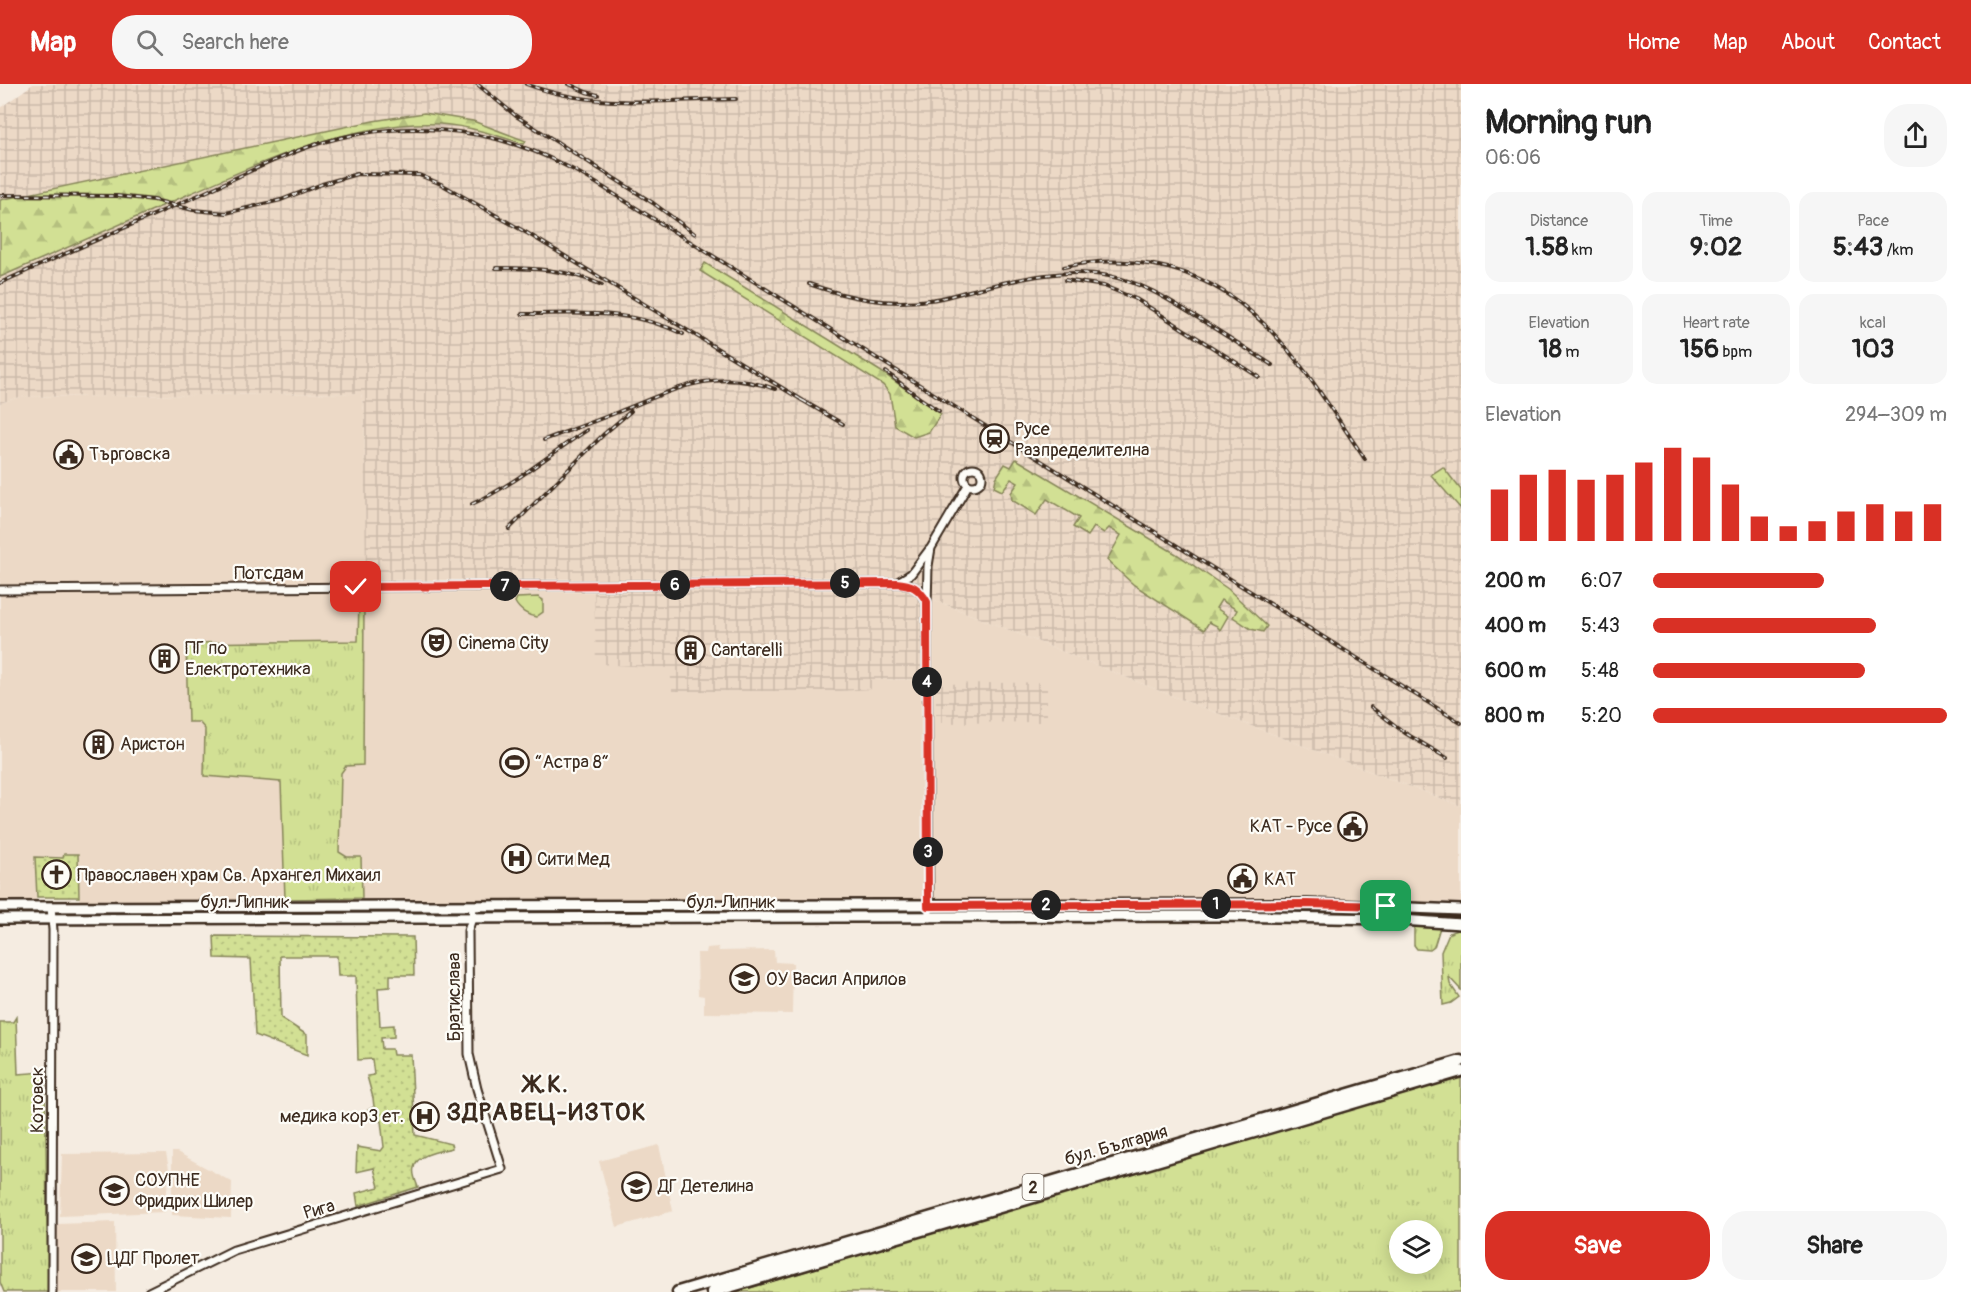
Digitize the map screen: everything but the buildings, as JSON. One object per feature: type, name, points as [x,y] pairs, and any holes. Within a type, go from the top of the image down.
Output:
[{"type":"highway","name":"бул. България","points":[[678,1292],[1461,1061]]},
{"type":"highway","name":"бул. България","points":[[712,1292],[1461,1071]]},
{"type":"main road","points":[[1216,904],[1217,916]]},
{"type":"main road","name":"бул. Липник","points":[[0,907],[1324,904],[1461,910]]},
{"type":"main road","name":"бул. Липник","points":[[0,919],[1217,916],[1386,918],[1461,924]]},
{"type":"street","points":[[896,583],[902,582],[911,574],[931,548],[968,485]]},
{"type":"street","points":[[929,918],[927,602],[931,548]]},
{"type":"street","name":"Потсдам","points":[[0,590],[896,583],[919,589],[927,602]]},
{"type":"street","name":"Котовск","points":[[51,907],[52,1292]]},
{"type":"street","name":"Братислава","points":[[468,907],[469,1054],[477,1089],[502,1169]]},
{"type":"street","name":"Рига","points":[[149,1292],[234,1250],[502,1169]]},
{"type":"shaded area","points":[[33,84],[1461,84],[1461,806],[1170,695],[932,599],[927,602],[927,679],[874,680],[873,689],[840,691],[672,691],[670,668],[596,664],[594,585],[510,581],[366,585],[364,411],[361,393],[20,397],[0,403],[0,108]]},
{"type":"shaded area","points":[[361,393],[364,411],[367,584],[510,581],[594,585],[873,680],[927,679],[927,602],[932,599],[1170,695],[1461,806],[1461,917],[1199,911],[80,914],[78,854],[64,854],[63,858],[35,857],[37,913],[0,913],[0,403],[20,397]]},
{"type":"shaded area","points":[[1047,682],[1047,722],[936,723],[936,684]]},
{"type":"shaded area","name":"ОУ Васил Априлов","points":[[718,947],[719,951],[774,950],[775,962],[793,963],[792,1014],[704,1013],[704,996],[698,995],[697,953],[706,953],[707,948]]},
{"type":"shaded area","name":"ДГ Детелина","points":[[659,1145],[673,1211],[617,1227],[599,1161]]},
{"type":"shaded area","points":[[172,1152],[177,1152],[232,1182],[231,1218],[172,1215]]},
{"type":"shaded area","name":"СОУПНЕ Фридрих Шилер","points":[[166,1153],[169,1169],[165,1212],[60,1216],[62,1154]]},
{"type":"shaded area","name":"ЦДГ Пролет","points":[[115,1222],[116,1292],[57,1292],[57,1224]]},
{"type":"green space","points":[[424,113],[473,121],[526,141],[524,144],[472,129],[440,124],[406,124],[337,137],[234,174],[0,277],[0,200],[373,121]]},
{"type":"green space","points":[[705,263],[880,371],[941,414],[929,432],[914,437],[895,426],[890,394],[883,385],[700,271]]},
{"type":"green space","points":[[1016,459],[1178,555],[1228,589],[1267,626],[1263,632],[1251,629],[1233,617],[1237,610],[1221,600],[1216,608],[1228,616],[1220,630],[1209,622],[1204,630],[1134,585],[1107,560],[1121,535],[1109,528],[1104,533],[1094,527],[1088,536],[1073,527],[1079,518],[1047,499],[1036,515],[1012,500],[1011,493],[1018,483],[1011,479],[1002,491],[994,487],[996,478],[1005,464],[1011,467]]},
{"type":"green space","points":[[1443,467],[1461,490],[1461,509],[1431,475]]},
{"type":"green space","points":[[359,595],[367,599],[367,603],[364,603],[363,765],[346,766],[341,773],[339,852],[347,857],[361,857],[362,898],[285,899],[281,782],[204,776],[205,729],[199,722],[188,722],[186,643],[358,641],[359,602],[354,601]]},
{"type":"green space","points":[[538,597],[543,600],[543,612],[536,617],[524,612],[515,602],[517,598]]},
{"type":"green space","points":[[64,854],[78,854],[79,897],[37,897],[35,857],[63,858]]},
{"type":"green space","points":[[1441,924],[1434,947],[1430,950],[1417,949],[1414,945],[1414,928],[1421,925]]},
{"type":"green space","points":[[1461,930],[1461,990],[1449,977],[1450,984],[1459,997],[1443,1005],[1441,952],[1449,933]]},
{"type":"green space","points":[[214,936],[413,937],[414,975],[390,975],[390,987],[378,988],[380,1026],[394,1025],[394,1037],[381,1038],[382,1049],[392,1049],[393,1055],[411,1055],[415,1135],[451,1144],[452,1148],[419,1159],[414,1168],[414,1177],[418,1187],[358,1206],[356,1193],[379,1187],[374,1168],[356,1172],[357,1147],[381,1151],[384,1147],[381,1121],[368,1120],[368,1110],[374,1107],[367,1076],[374,1075],[372,1059],[358,1060],[356,976],[338,976],[337,956],[280,956],[281,1018],[307,1035],[307,1055],[255,1035],[251,959],[215,958]]},
{"type":"green space","points":[[16,1017],[18,1074],[45,1072],[48,1292],[4,1292],[0,1282],[0,1022],[13,1022]]},
{"type":"green space","points":[[1461,1073],[1461,1292],[737,1292]]},
{"type":"railway","points":[[477,84],[516,116],[653,203],[695,234]]},
{"type":"railway","points":[[526,84],[578,97],[630,102],[736,99]]},
{"type":"railway","points":[[569,84],[598,95]]},
{"type":"railway","points":[[0,283],[269,163],[311,146],[342,137],[406,129],[438,130],[502,141],[532,151],[590,179],[1461,723]]},
{"type":"railway","points":[[0,195],[117,196],[154,200],[193,210],[226,213],[281,200],[322,184],[357,174],[419,175],[441,184],[527,233],[807,403]]},
{"type":"railway","points":[[1064,267],[1109,262],[1154,265],[1191,275],[1224,292],[1252,313],[1302,367],[1365,459]]},
{"type":"railway","points":[[496,268],[550,270],[602,285]]},
{"type":"railway","points":[[809,284],[868,300],[913,302],[939,299],[1039,276],[1074,273],[1109,276],[1135,283],[1158,294],[1272,365]]},
{"type":"railway","points":[[1065,280],[1104,286],[1136,299],[1259,377]]},
{"type":"railway","points":[[522,314],[584,313],[624,316],[663,326],[683,334]]},
{"type":"railway","points":[[886,372],[939,411]]},
{"type":"railway","points":[[544,440],[694,384],[732,380],[775,389]]},
{"type":"railway","points":[[800,399],[843,424]]},
{"type":"railway","points":[[509,529],[604,434],[631,411]]},
{"type":"railway","points":[[472,504],[517,479],[587,430]]},
{"type":"railway","points":[[1371,707],[1405,733],[1447,758]]},
{"type":"place","name":"Русе Разпределителна","points":[[994,439]]},
{"type":"place","name":"Търговска","points":[[68,454]]},
{"type":"place","name":"Cinema City","points":[[437,643]]},
{"type":"place","name":"Cantarelli","points":[[690,650]]},
{"type":"place","name":"ПГ по Електротехника","points":[[164,658]]},
{"type":"place","name":"Аристон","points":[[99,744]]},
{"type":"place","name":"“Астра 8“","points":[[514,762]]},
{"type":"place","name":"КАТ - Русе","points":[[1353,826]]},
{"type":"place","name":"Сити Мед","points":[[516,859]]},
{"type":"place","name":"Православен храм Св. Архангел Михаил","points":[[56,875]]},
{"type":"place","name":"КАТ","points":[[1243,879]]},
{"type":"place","name":"ОУ Васил Априлов","points":[[745,979]]},
{"type":"place","name":"медика кор3 ет.","points":[[425,1116]]},
{"type":"place","name":"ДГ Детелина","points":[[637,1186]]},
{"type":"place","name":"СОУПНЕ Фридрих Шилер","points":[[114,1190]]},
{"type":"place","name":"ЦДГ Пролет","points":[[86,1258]]},
{"type":"district","name":"Ж.К. ЗДРАВЕЦ-ИЗТОК","points":[[547,1098]]},
{"type":"route","points":[[356,587],[896,583],[910,585],[919,589],[927,602],[928,906],[1307,904],[1386,906]]}]
